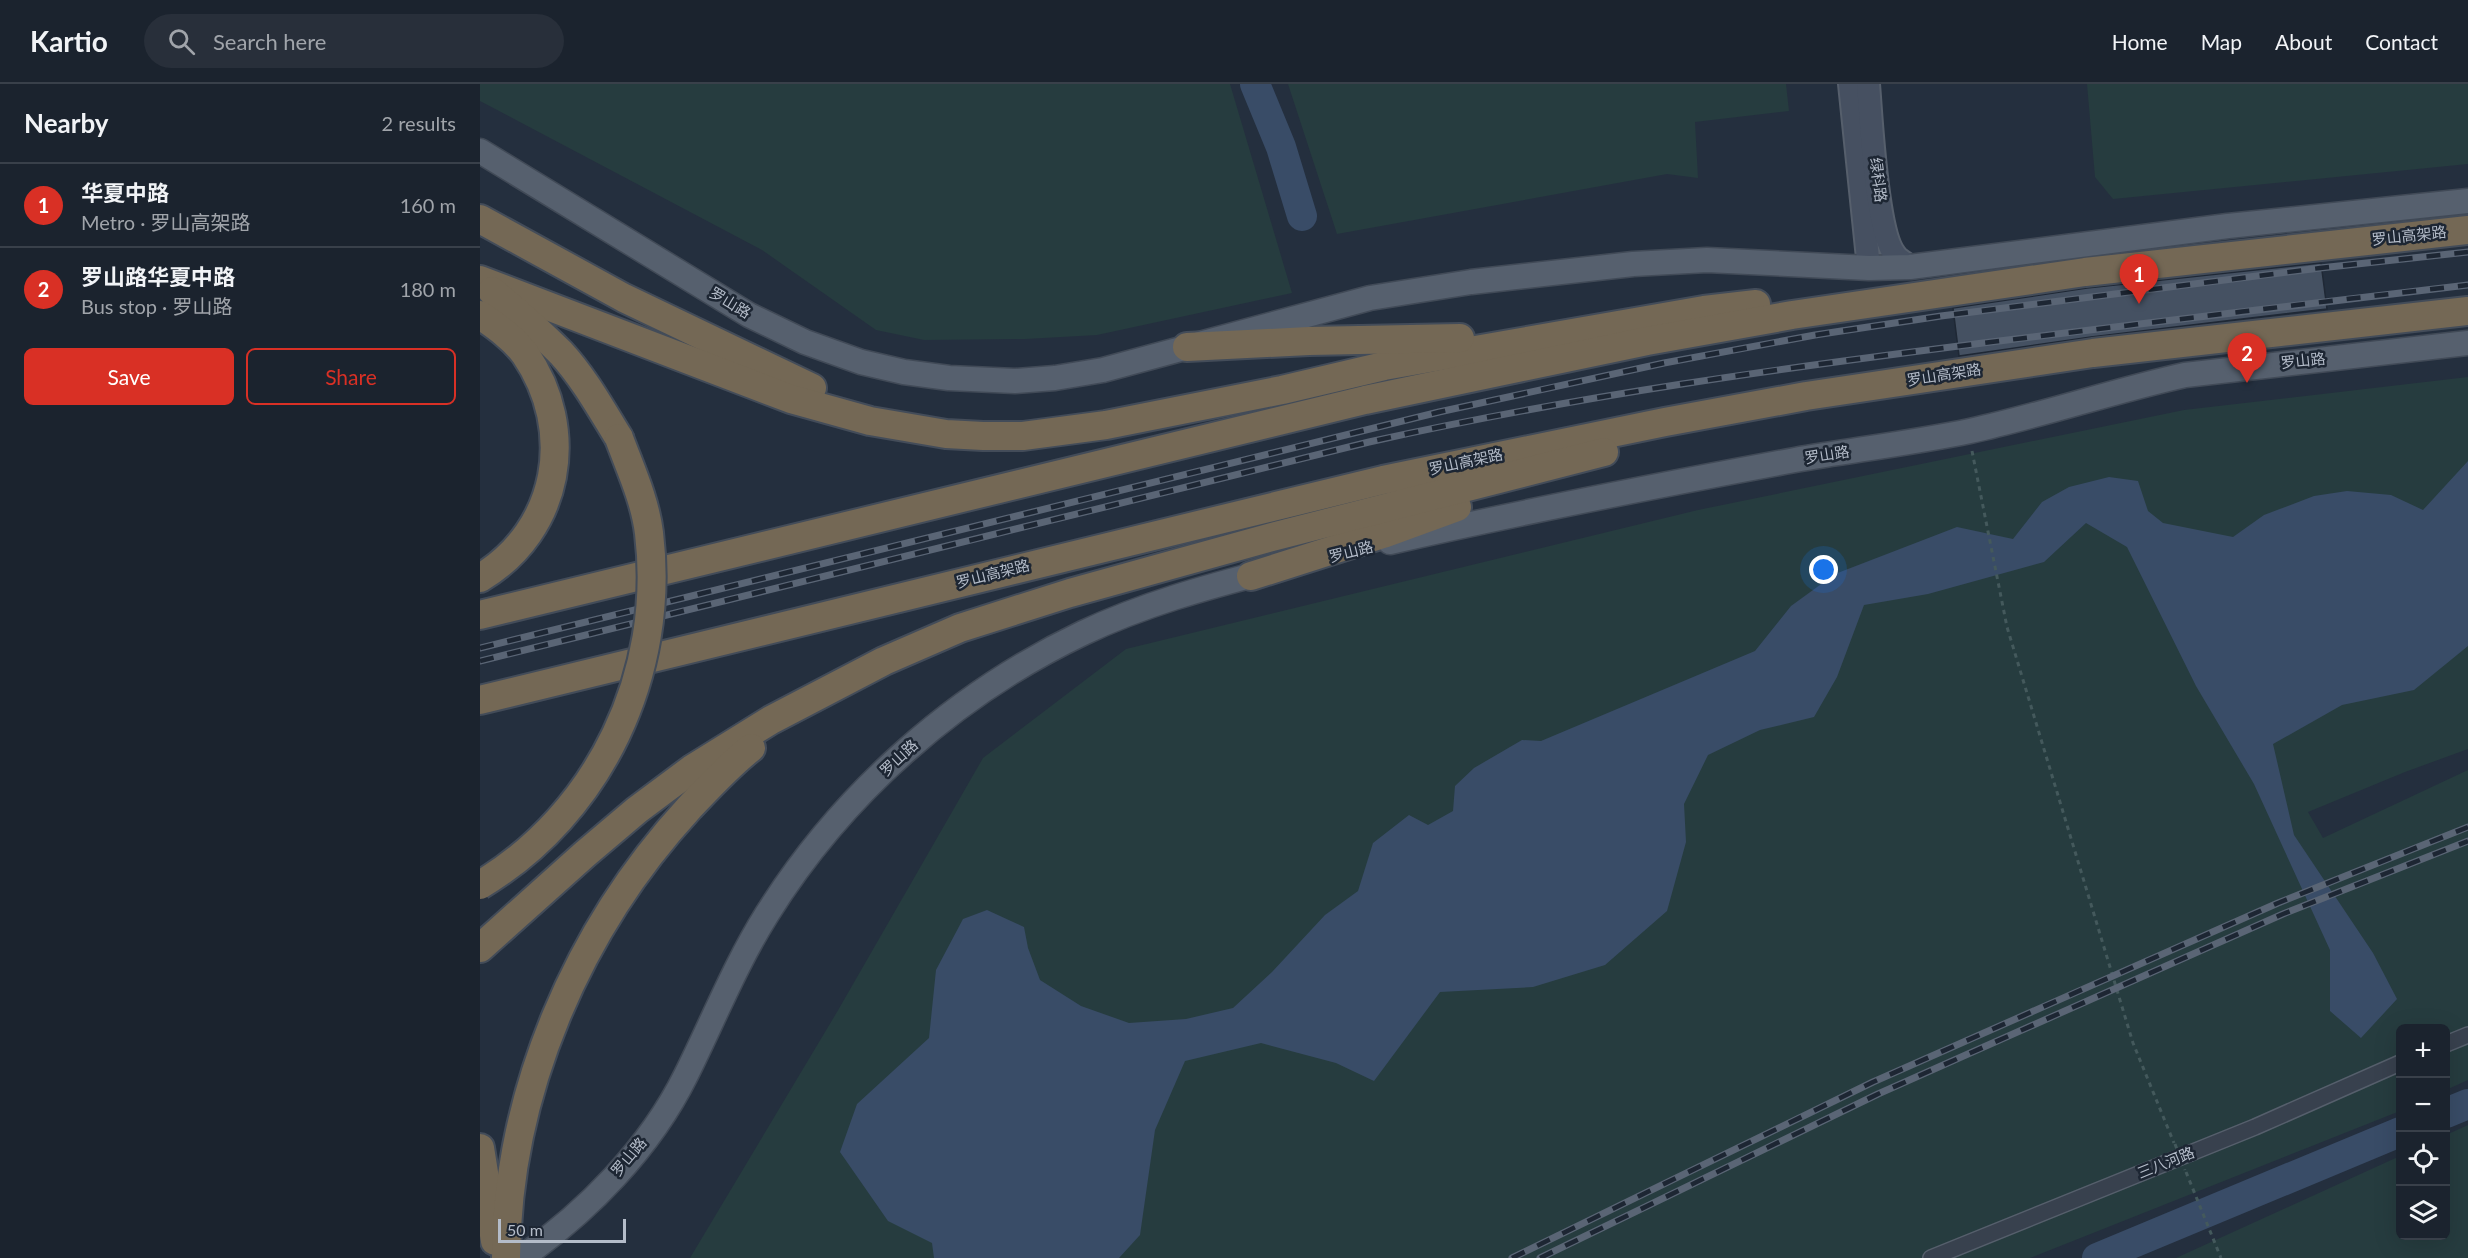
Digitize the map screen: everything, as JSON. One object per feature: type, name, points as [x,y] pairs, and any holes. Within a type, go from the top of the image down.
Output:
[{"type":"highway","points":[[480,219],[795,391]]},
{"type":"highway","name":"罗山高架路","points":[[480,615],[1365,400],[1647,341],[1792,315],[2085,272],[2468,230]]},
{"type":"highway","points":[[480,280],[795,391],[909,428],[983,436],[1023,436],[1063,432],[1282,390],[1384,366],[1704,310],[1849,293],[2085,272]]},
{"type":"highway","points":[[480,280],[524,317],[562,355],[593,394],[619,438],[637,484],[649,532],[651,579],[642,663],[627,712],[612,745],[595,775],[555,825],[503,872],[480,885]]},
{"type":"highway","name":"罗山高架路","points":[[480,699],[1383,480],[1546,445],[1806,396],[2093,353],[2468,311]]},
{"type":"highway","points":[[480,315],[502,330],[524,352],[539,379],[550,408],[556,443],[553,477],[543,510],[524,540],[497,568],[480,578]]},
{"type":"highway","points":[[1187,347],[1309,341],[1515,337],[1603,328]]},
{"type":"highway","points":[[480,948],[637,810],[692,770],[771,720],[884,661],[960,628],[1036,603],[1261,540],[1667,436],[2093,353]]},
{"type":"highway","points":[[1251,576],[1383,534],[1526,480],[1667,436]]},
{"type":"highway","points":[[506,1258],[516,1158],[531,1089],[562,1003],[582,959],[610,911],[638,868],[671,827],[739,757],[822,696],[884,661]]},
{"type":"highway","points":[[480,1148],[498,1258]]},
{"type":"main road","name":"罗山路","points":[[480,151],[748,315],[806,342],[861,362],[904,372],[949,378],[1016,381],[1055,378],[1104,370],[1259,326],[1370,298],[1482,281],[1623,265],[1707,260],[1869,268],[1910,267],[2228,226],[2468,201]]},
{"type":"main road","name":"罗山路","points":[[521,1258],[551,1238],[588,1204],[625,1164],[649,1133],[685,1078],[736,968],[766,914],[809,853],[860,795],[914,744],[957,709],[1054,647],[1129,613],[1190,592],[1510,515],[1654,486],[1968,431],[2030,417],[2185,375],[2468,344]]},
{"type":"street","name":"绿科路","points":[[1850,84],[1869,268]]},
{"type":"street","name":"绿科路","points":[[1868,84],[1876,172],[1886,236],[1895,255],[1910,267]]},
{"type":"street","points":[[2450,1042],[2468,1035]]},
{"type":"street","name":"三八河路","points":[[1931,1258],[2244,1131],[2396,1065]]},
{"type":"path","points":[[1968,431],[2007,627],[2133,1043],[2221,1258]]},
{"type":"green space","points":[[480,84],[1230,84],[1292,293],[1097,335],[1025,339],[924,340],[876,330],[762,250],[480,101]]},
{"type":"green space","points":[[1288,84],[1786,84],[1789,111],[1695,122],[1698,178],[1667,174],[1337,234]]},
{"type":"green space","points":[[2087,84],[2468,84],[2468,164],[2113,199],[2095,177]]},
{"type":"green space","points":[[2468,377],[2468,749],[2308,812],[2323,838],[2468,770],[2468,1080],[2450,1088],[2450,1024],[2396,1024],[2396,1113],[2030,1258],[690,1258],[837,1012],[983,758],[1126,649],[1698,510],[2184,410]]},
{"type":"green space","points":[[2468,1125],[2468,1258],[2176,1258],[2396,1158],[2396,1240],[2450,1240],[2450,1133]]},
{"type":"water","points":[[2468,461],[2468,646],[2414,690],[2342,705],[2273,744],[2294,835],[2373,953],[2397,999],[2361,1038],[2330,1011],[2330,950],[2254,784],[2196,686],[2127,547],[2086,523],[2044,562],[1928,594],[1864,605],[1837,677],[1814,717],[1760,730],[1708,755],[1684,804],[1686,842],[1667,911],[1605,965],[1533,987],[1440,992],[1374,1081],[1336,1063],[1261,1043],[1185,1061],[1155,1130],[1140,1235],[1119,1258],[934,1258],[932,1243],[888,1221],[840,1152],[857,1104],[929,1038],[936,970],[963,919],[987,910],[1024,927],[1028,948],[1040,980],[1081,1006],[1129,1023],[1186,1019],[1233,1008],[1272,972],[1325,915],[1358,891],[1373,843],[1409,815],[1428,825],[1453,811],[1455,786],[1474,768],[1522,740],[1541,741],[1755,651],[1791,606],[1835,574],[1957,527],[2013,539],[2042,502],[2069,487],[2109,477],[2138,481],[2148,511],[2163,523],[2233,537],[2264,515],[2314,496],[2347,491],[2391,495],[2423,510]]},
{"type":"building","points":[[2321,263],[2327,309],[2091,337],[1959,356],[1953,308],[2087,288]]},
{"type":"waterway","points":[[1255,84],[1281,147],[1302,216]]},
{"type":"waterway","points":[[2450,1111],[2468,1104]]},
{"type":"waterway","points":[[2097,1258],[2396,1134]]},
{"type":"railway","points":[[480,648],[1439,412],[1664,363],[1815,335],[1941,316],[2320,268],[2468,252]]},
{"type":"railway","points":[[480,661],[1369,442],[1524,411],[1679,384],[1835,362],[2468,285]]},
{"type":"railway","points":[[1512,1258],[1873,1082],[2278,903],[2468,827]]},
{"type":"railway","points":[[1540,1258],[1878,1094],[2283,914],[2468,841]]},
{"type":"place","name":"华夏中路","points":[[2139,304]]},
{"type":"place","name":"罗山路华夏中路","points":[[2247,383]]}]
